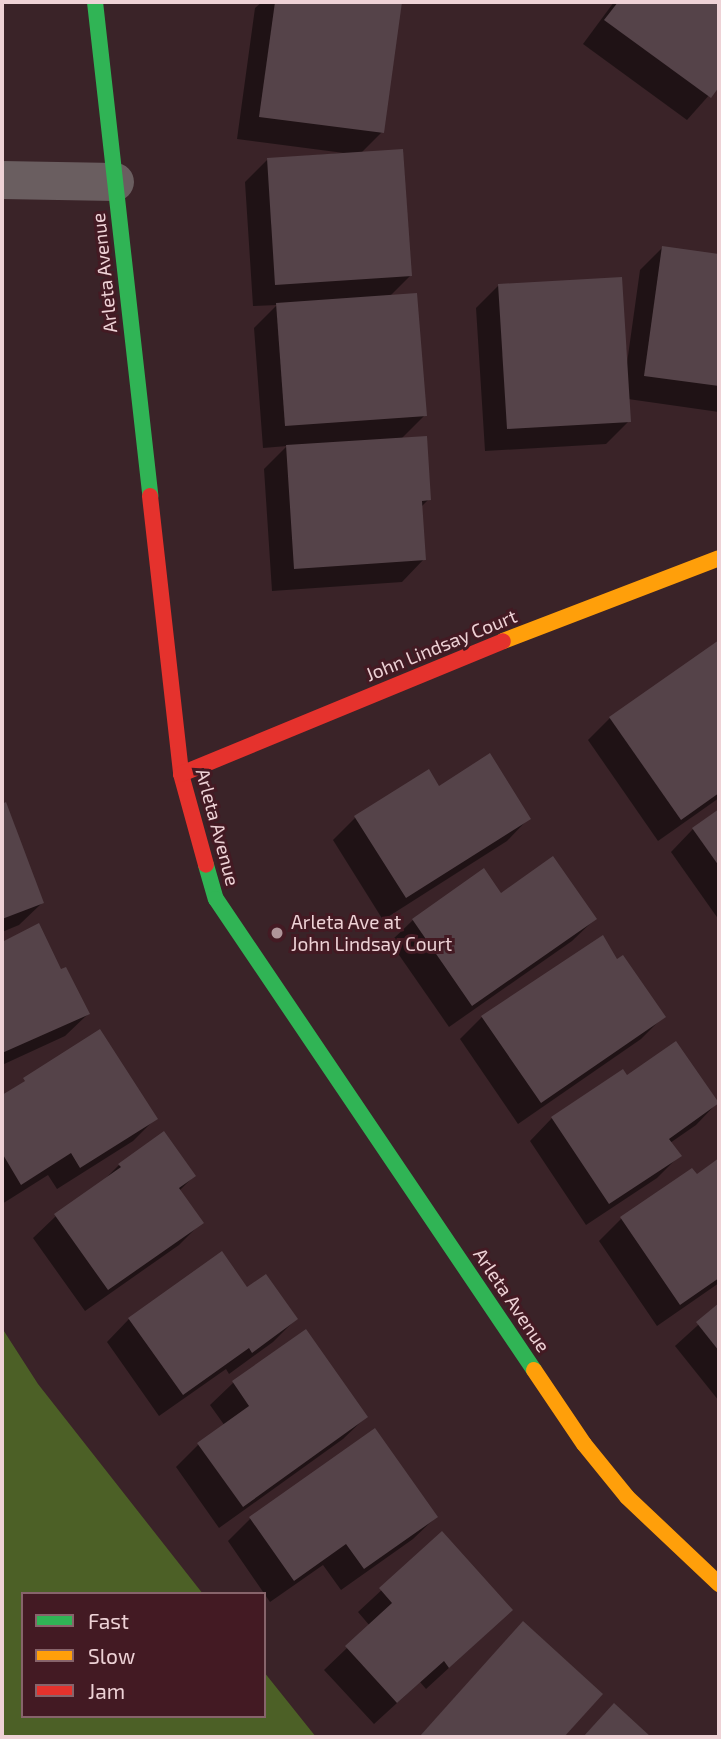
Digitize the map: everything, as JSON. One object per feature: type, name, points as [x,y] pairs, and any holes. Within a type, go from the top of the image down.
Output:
[{"type":"street","name":"Arleta Avenue","points":[[95,2],[181,775],[216,899],[584,1444],[627,1497],[719,1584]]},
{"type":"street","points":[[2,180],[115,182]]},
{"type":"street","name":"John Lindsay Court","points":[[181,775],[584,608],[719,558]]},
{"type":"green space","points":[[2,1328],[38,1384],[201,1592],[21,1592],[21,1718],[266,1718],[266,1674],[316,1737],[2,1737]]},
{"type":"building","points":[[275,2],[402,2],[384,133],[259,117]]},
{"type":"building","points":[[618,2],[719,2],[719,87],[711,98],[604,20]]},
{"type":"building","points":[[403,149],[412,276],[275,285],[267,158]]},
{"type":"building","points":[[662,246],[719,254],[719,386],[644,376]]},
{"type":"building","points":[[622,277],[631,422],[507,429],[498,284]]},
{"type":"building","points":[[417,293],[427,416],[285,426],[276,303]]},
{"type":"building","points":[[427,436],[431,500],[422,501],[426,560],[294,569],[286,445]]},
{"type":"building","points":[[719,640],[719,793],[681,820],[609,717]]},
{"type":"building","points":[[490,753],[531,819],[406,898],[354,816],[429,769],[439,786]]},
{"type":"building","points":[[6,802],[44,903],[2,919],[2,804]]},
{"type":"building","points":[[719,809],[719,866],[692,828]]},
{"type":"building","points":[[553,856],[597,919],[472,1006],[412,919],[484,868],[501,893]]},
{"type":"building","points":[[39,923],[61,969],[66,967],[90,1014],[2,1053],[2,942]]},
{"type":"building","points":[[603,935],[617,959],[623,955],[666,1017],[541,1103],[481,1016]]},
{"type":"building","points":[[100,1029],[158,1119],[80,1168],[71,1153],[21,1185],[2,1153],[2,1095],[25,1081],[23,1078]]},
{"type":"building","points":[[676,1041],[719,1103],[669,1139],[682,1156],[609,1204],[551,1117],[623,1069],[627,1075]]},
{"type":"building","points":[[164,1131],[196,1176],[179,1188],[204,1223],[108,1290],[54,1214],[121,1167],[118,1164]]},
{"type":"building","points":[[719,1158],[719,1278],[680,1305],[620,1217],[692,1168],[697,1174]]},
{"type":"building","points":[[222,1251],[247,1287],[266,1274],[298,1319],[252,1353],[249,1348],[183,1395],[128,1318]]},
{"type":"building","points":[[719,1303],[719,1351],[696,1322]]},
{"type":"building","points":[[306,1329],[368,1417],[243,1507],[197,1443],[249,1406],[232,1381]]},
{"type":"building","points":[[375,1428],[438,1517],[364,1569],[346,1544],[294,1581],[249,1517]]},
{"type":"building","points":[[442,1531],[513,1610],[449,1668],[444,1661],[397,1703],[345,1646],[392,1603],[379,1588]]},
{"type":"building","points":[[523,1621],[603,1694],[564,1737],[419,1737]]},
{"type":"building","points":[[614,1703],[651,1737],[583,1737]]},
{"type":"traffic: fast","points":[[95,2],[150,496]]},
{"type":"traffic: fast","points":[[206,865],[216,899],[534,1370]]},
{"type":"traffic: slow","points":[[503,641],[719,558]]},
{"type":"traffic: slow","points":[[534,1370],[584,1444],[627,1497],[719,1584]]},
{"type":"traffic: jam","points":[[150,496],[181,774],[206,865]]},
{"type":"traffic: jam","points":[[181,774],[503,641]]},
{"type":"place","name":"Arleta Ave at John Lindsay Court","points":[[277,933]]}]
